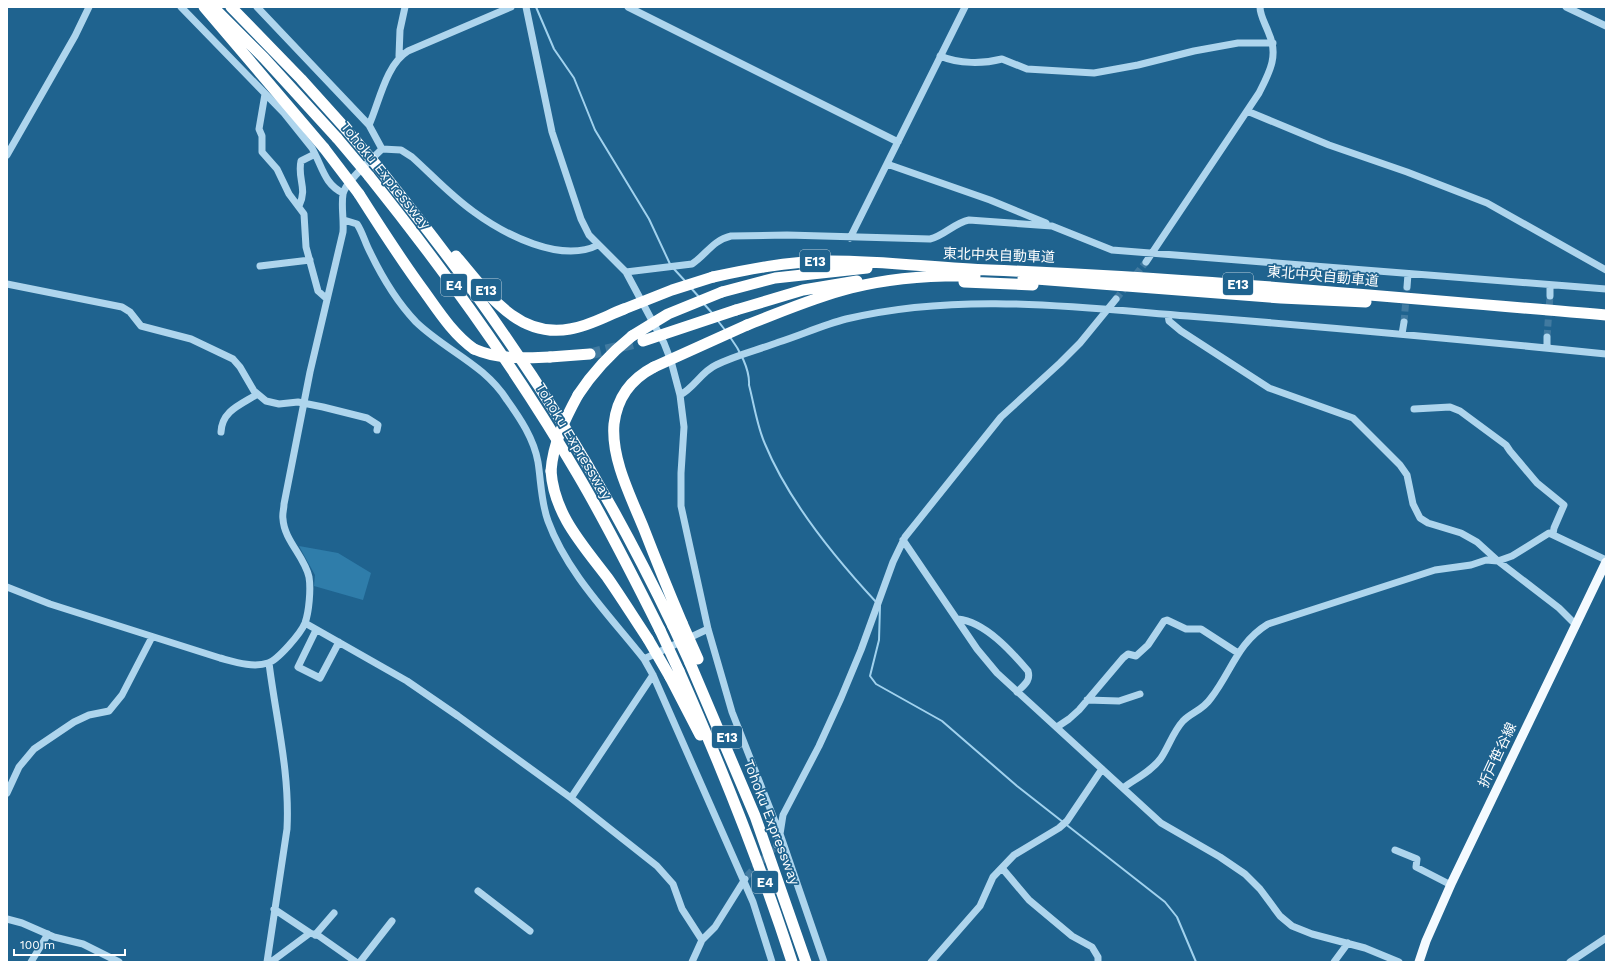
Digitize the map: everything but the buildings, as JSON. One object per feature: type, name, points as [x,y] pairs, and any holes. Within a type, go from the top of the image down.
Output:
[{"type":"highway","points":[[204,7],[320,151],[359,194],[408,268],[453,331],[474,349],[484,353],[507,358],[590,354]]},
{"type":"highway","name":"Tohoku Expressway","points":[[213,7],[264,58],[337,138],[369,176],[446,274],[539,410],[607,526],[660,630],[679,671],[735,803],[763,877],[792,962]]},
{"type":"highway","name":"Tohoku Expressway","points":[[231,7],[301,79],[346,129],[381,170],[456,267],[504,334],[548,401],[611,507],[677,624]]},
{"type":"highway","name":"E13","points":[[381,170],[496,302],[516,319],[545,330],[563,330],[580,326],[672,290],[713,277],[763,266],[801,262],[845,261],[918,266]]},
{"type":"highway","name":"E13","points":[[637,340],[668,314],[722,292],[756,283],[799,274],[848,269],[918,266]]},
{"type":"highway","name":"東北中央自動車道","points":[[918,266],[1070,278]]},
{"type":"highway","name":"東北中央自動車道","points":[[919,278],[994,277],[1202,281],[1606,315]]},
{"type":"highway","name":"E13","points":[[755,816],[748,792],[694,661],[677,624],[633,502],[618,458],[615,440],[616,416],[625,392],[636,378],[654,367],[747,325],[844,290],[884,281],[919,278]]},
{"type":"highway","name":"E13","points":[[735,803],[670,677],[648,639],[614,587],[564,518],[554,496],[551,471],[554,449],[558,436],[578,395],[614,350],[637,340],[785,294],[822,285],[919,278]]},
{"type":"highway","name":"Tohoku Expressway","points":[[755,816],[806,962]]},
{"type":"main road","name":"折戸笹谷線","points":[[1419,962],[1426,941],[1451,885],[1606,561]]},
{"type":"street","points":[[7,155],[75,36],[89,7]]},
{"type":"street","points":[[181,7],[320,151],[329,184],[334,189],[343,192]]},
{"type":"street","points":[[257,7],[369,125],[382,149]]},
{"type":"street","points":[[369,125],[390,72],[399,56],[400,30],[405,7]]},
{"type":"street","points":[[399,56],[511,7]]},
{"type":"street","points":[[526,7],[552,132],[581,219],[589,235],[598,246],[626,272],[664,343],[671,361],[680,395],[684,427],[681,473],[681,506],[708,629],[732,712],[780,834],[824,962]]},
{"type":"street","points":[[628,7],[898,142]]},
{"type":"street","points":[[850,238],[965,7]]},
{"type":"street","points":[[1146,262],[1259,93],[1272,65],[1274,56],[1273,43],[1260,7]]},
{"type":"street","points":[[1566,7],[1606,26]]},
{"type":"street","points":[[940,56],[953,61],[991,62],[1002,58],[1027,69],[1094,73],[1138,65],[1194,51],[1238,44],[1273,43]]},
{"type":"street","points":[[265,94],[259,130],[262,136],[262,152],[277,169],[289,194],[304,214],[304,238],[318,291],[327,299]]},
{"type":"street","points":[[1247,110],[1329,145],[1407,172],[1487,204],[1606,270]]},
{"type":"street","points":[[7,587],[50,604],[240,664],[261,665],[270,663],[279,656],[305,623],[310,594],[309,577],[285,529],[283,519],[304,404],[343,232],[343,192],[346,187],[382,149],[401,150],[412,157],[473,212],[528,242],[565,252],[582,252],[598,246]]},
{"type":"street","points":[[298,206],[304,194],[300,173],[301,161],[320,151]]},
{"type":"street","points":[[887,164],[990,200],[1112,250],[1606,289]]},
{"type":"street","points":[[344,220],[357,224],[376,265],[394,296],[406,311],[428,333],[486,373],[508,400],[530,438],[537,460],[546,514],[561,549],[586,587],[644,659],[653,675],[745,878],[772,962]]},
{"type":"street","points":[[626,272],[692,264],[701,258],[714,243],[722,238],[730,236],[787,235],[850,238],[930,239],[936,238],[961,222],[969,220],[1052,226]]},
{"type":"street","points":[[260,266],[310,260]]},
{"type":"street","points":[[1407,288],[1408,274]]},
{"type":"street","points":[[7,284],[127,309],[141,326],[191,339],[233,359],[240,367],[256,395],[273,403],[298,402],[367,418],[378,426],[377,430]]},
{"type":"street","points":[[1550,285],[1550,296]]},
{"type":"street","points":[[777,845],[783,815],[819,746],[841,698],[861,650],[893,562],[903,540],[1001,417],[1065,358],[1116,299]]},
{"type":"street","points":[[680,395],[689,390],[713,366],[737,356],[845,320],[927,306],[1019,303],[1108,309],[1402,334],[1606,354]]},
{"type":"street","points":[[1168,315],[1169,321],[1181,331],[1269,388],[1353,418],[1400,465],[1407,475],[1413,504],[1420,518],[1428,523],[1461,533],[1477,542],[1498,561],[1559,608],[1575,624]]},
{"type":"street","points":[[1402,334],[1404,322]]},
{"type":"street","points":[[1546,348],[1547,337]]},
{"type":"street","points":[[221,432],[226,415],[256,395]]},
{"type":"street","points":[[1414,409],[1450,407],[1460,411],[1506,445],[1510,452],[1537,483],[1564,505],[1553,534]]},
{"type":"street","points":[[1123,788],[1149,770],[1160,759],[1176,730],[1184,720],[1203,709],[1212,698],[1238,653],[1254,632],[1268,624],[1435,570],[1471,565],[1486,560],[1498,561],[1512,556],[1549,533],[1606,561]]},
{"type":"street","points":[[903,540],[977,649],[997,673],[1160,822],[1245,874],[1260,888],[1280,916],[1292,926],[1312,934],[1348,943],[1400,962]]},
{"type":"street","points":[[958,619],[969,620],[979,625],[1003,644],[1028,671],[1030,676],[1029,681],[1017,692]]},
{"type":"street","points":[[1057,727],[1069,719],[1088,700],[1123,658],[1128,654],[1136,656],[1141,652],[1164,621],[1167,620],[1186,629],[1201,629],[1238,653]]},
{"type":"street","points":[[305,623],[407,681],[571,798],[666,875],[673,884],[682,908],[702,940]]},
{"type":"street","points":[[644,659],[708,629]]},
{"type":"street","points":[[316,630],[298,666],[320,678],[338,642]]},
{"type":"street","points":[[7,793],[19,767],[34,749],[74,722],[89,715],[109,711],[122,695],[132,674],[147,650],[152,637]]},
{"type":"street","points":[[267,962],[286,829],[288,802],[286,770],[270,663]]},
{"type":"street","points":[[571,798],[653,675]]},
{"type":"street","points":[[1088,700],[1119,701],[1140,694]]},
{"type":"street","points":[[931,962],[980,906],[988,885],[1002,868],[1014,855],[1059,828],[1067,821],[1102,769]]},
{"type":"street","points":[[1395,850],[1417,859],[1416,867],[1451,885]]},
{"type":"street","points":[[1002,868],[1029,900],[1072,936],[1092,947],[1098,957],[1098,962]]},
{"type":"street","points":[[692,962],[702,940],[715,927],[745,878]]},
{"type":"street","points":[[478,891],[530,931]]},
{"type":"street","points":[[274,909],[312,934],[330,943],[356,962]]},
{"type":"street","points":[[271,962],[312,934],[334,913]]},
{"type":"street","points":[[7,919],[22,923],[48,934],[83,944],[119,962]]},
{"type":"street","points":[[360,962],[392,922]]},
{"type":"street","points":[[31,962],[48,934]]},
{"type":"street","points":[[1570,962],[1606,938]]},
{"type":"street","points":[[1334,962],[1348,943]]},
{"type":"shaded area","points":[[299,546],[338,553],[371,573],[363,600],[314,586],[315,575]]},
{"type":"waterway","points":[[536,7],[554,49],[574,78],[595,130],[649,219],[670,264]]},
{"type":"waterway","points":[[674,269],[686,282]]},
{"type":"waterway","points":[[691,288],[699,297]]},
{"type":"waterway","points":[[704,304],[713,314]]},
{"type":"waterway","points":[[718,321],[725,330]]},
{"type":"waterway","points":[[730,337],[737,347],[748,372],[749,385],[756,415],[765,444],[786,486],[814,528],[845,567],[877,603]]},
{"type":"waterway","points":[[880,606],[879,640],[870,676],[876,684],[942,721],[1017,786],[1165,902],[1177,917],[1196,962]]},
{"type":"tunnel","points":[[1116,299],[1146,262]]},
{"type":"tunnel","points":[[1404,322],[1407,287]]},
{"type":"tunnel","points":[[1547,337],[1550,296]]},
{"type":"tunnel","points":[[590,354],[635,343]]},
{"type":"tunnel","points":[[747,876],[777,845]]}]
